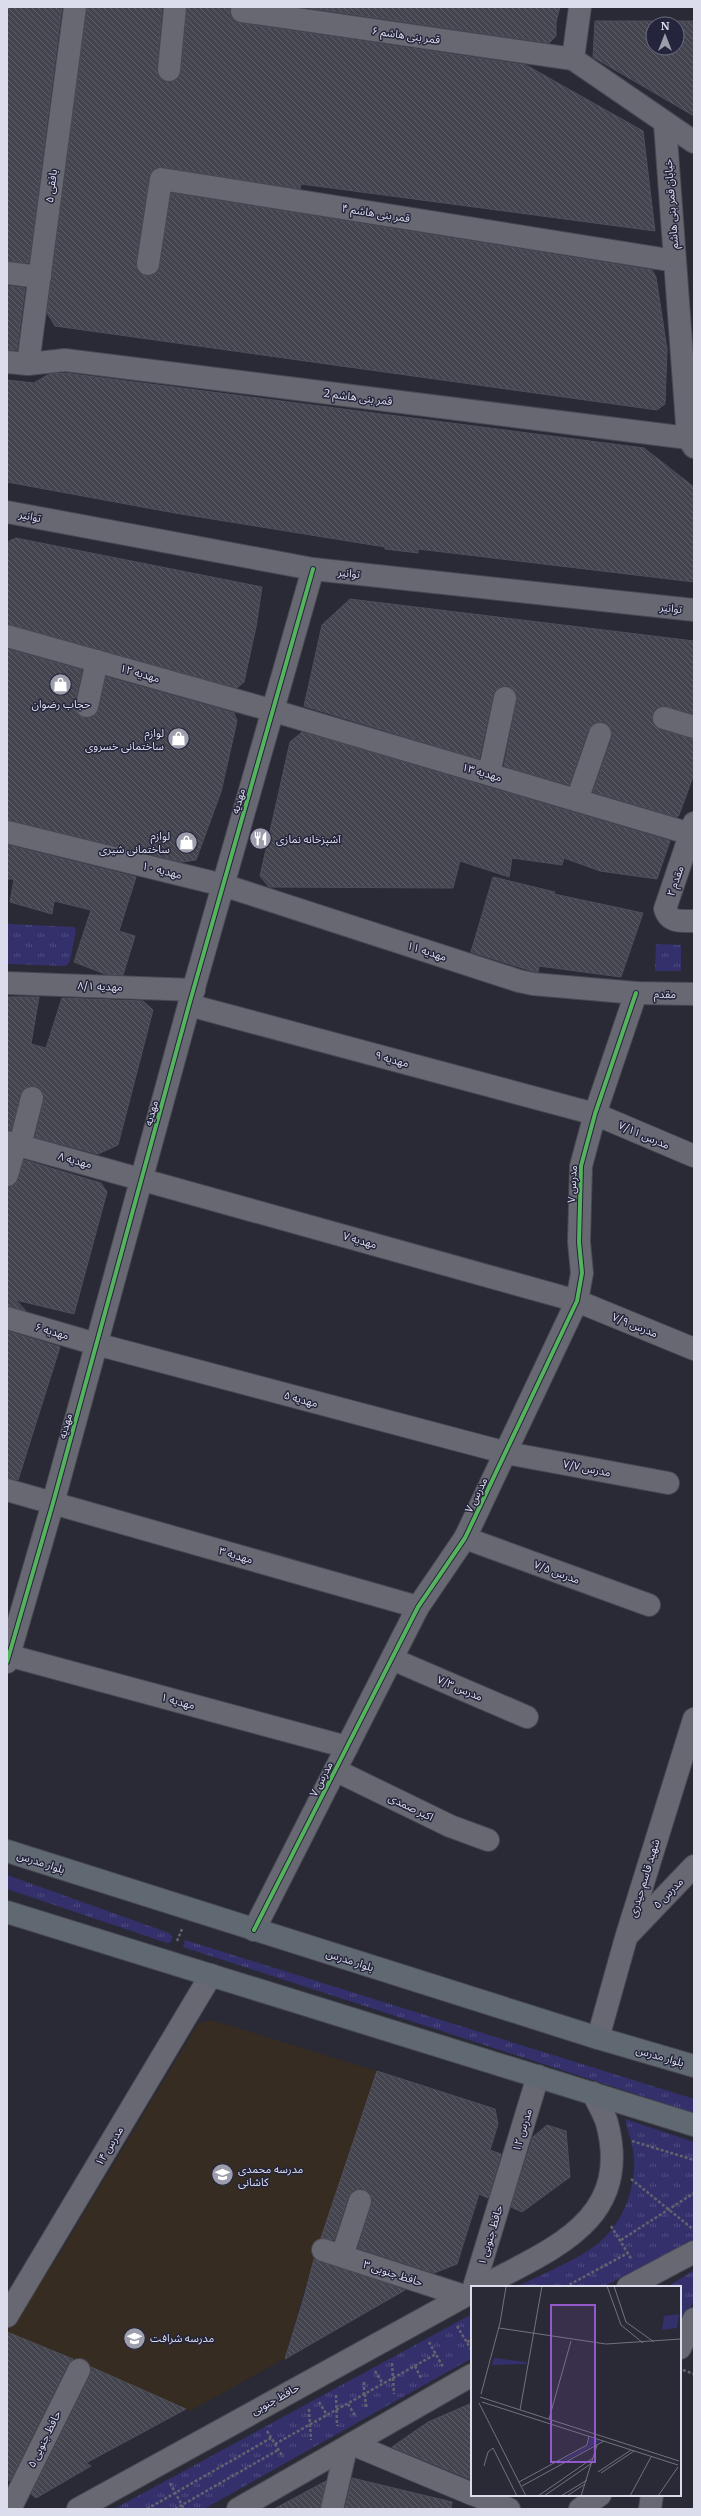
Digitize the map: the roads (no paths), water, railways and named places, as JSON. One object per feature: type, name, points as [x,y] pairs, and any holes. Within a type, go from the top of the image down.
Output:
[{"type":"main road","name":"بلوار مدرس","points":[[16,1854],[598,2038],[694,2066]]},
{"type":"main road","points":[[7,1912],[694,2125]]},
{"type":"street","name":"بافقی ۵","points":[[17,363],[40,277],[75,7]]},
{"type":"street","points":[[169,70],[175,7]]},
{"type":"street","name":"قمر بنی هاشم ۶","points":[[243,7],[242,11],[573,59]]},
{"type":"street","points":[[580,7],[573,59],[665,124],[694,142]]},
{"type":"street","name":"خیابان قمر بنی هاشم","points":[[665,124],[676,260],[687,313],[691,442]]},
{"type":"street","name":"قمر بنی هاشم ۴","points":[[148,264],[161,179],[676,260]]},
{"type":"street","points":[[7,272],[40,277]]},
{"type":"street","name":"قمر بنی هاشم 2","points":[[17,363],[65,360],[691,442]]},
{"type":"street","name":"توانیر","points":[[8,517],[313,569],[694,610]]},
{"type":"street","name":"مهدیه","points":[[8,1657],[53,1503],[143,1179],[191,997],[274,711],[313,569]]},
{"type":"street","name":"مهدیه ۱۲","points":[[7,636],[274,711]]},
{"type":"street","points":[[87,706],[97,661]]},
{"type":"street","points":[[488,774],[506,698]]},
{"type":"street","name":"مهدیه ۱۳","points":[[274,711],[577,800],[692,828]]},
{"type":"street","points":[[664,718],[694,727]]},
{"type":"street","points":[[577,800],[600,734]]},
{"type":"street","name":"مقدم ۲","points":[[692,828],[665,909],[667,916],[674,921],[694,921]]},
{"type":"street","name":"مهدیه ۱۰","points":[[7,832],[223,885]]},
{"type":"street","name":"مهدیه ۱۱","points":[[223,885],[519,981],[533,984],[636,993]]},
{"type":"street","name":"مهدیه ۸/۱","points":[[7,983],[191,997]]},
{"type":"street","name":"مقدم","points":[[636,993],[694,994]]},
{"type":"street","name":"مدرس ۷","points":[[254,1930],[418,1607],[465,1538],[507,1453],[577,1302],[582,1273],[579,1242],[581,1166],[595,1114],[636,993]]},
{"type":"street","name":"مهدیه ۹","points":[[191,997],[595,1114]]},
{"type":"street","points":[[7,1176],[14,1144],[32,1098]]},
{"type":"street","name":"مدرس ۷/۱۱","points":[[595,1114],[694,1156]]},
{"type":"street","name":"مهدیه ۸","points":[[14,1144],[143,1179]]},
{"type":"street","name":"مهدیه ۷","points":[[143,1179],[577,1302]]},
{"type":"street","name":"مدرس ۷/۹","points":[[577,1302],[694,1349]]},
{"type":"street","name":"مهدیه ۶","points":[[7,1318],[96,1344]]},
{"type":"street","name":"مهدیه ۵","points":[[96,1344],[507,1453]]},
{"type":"street","name":"مدرس ۷/۷","points":[[507,1453],[668,1483]]},
{"type":"street","name":"مهدیه ۳","points":[[7,1490],[418,1607]]},
{"type":"street","name":"مدرس ۷/۵","points":[[465,1538],[649,1605]]},
{"type":"street","name":"مهدیه ۱","points":[[8,1657],[347,1747]]},
{"type":"street","name":"مدرس ۷/۳","points":[[392,1659],[527,1717]]},
{"type":"street","name":"شهید قاسم حیدری","points":[[598,2038],[626,1938],[694,1719]]},
{"type":"street","name":"اکبر صمدی","points":[[336,1770],[450,1826],[488,1840]]},
{"type":"street","points":[[7,1843],[16,1854]]},
{"type":"street","name":"مدرس ۵","points":[[626,1938],[694,1866]]},
{"type":"street","name":"مدرس ۱۴","points":[[10,2306],[211,1975]]},
{"type":"street","name":"مدرس ۱۲","points":[[506,2184],[538,2076]]},
{"type":"street","name":"حافظ جنوبی","points":[[480,2286],[571,2237],[595,2214],[607,2191],[612,2165],[607,2122],[593,2093]]},
{"type":"street","name":"حافظ جنوبی ۱","points":[[474,2286],[506,2184]]},
{"type":"street","name":"حافظ جنوبی ۳","points":[[360,2201],[332,2253],[471,2289]]},
{"type":"street","points":[[639,2284],[694,2252]]},
{"type":"street","name":"حافظ جنوبی","points":[[78,2509],[471,2291]]},
{"type":"street","points":[[681,2346],[694,2319]]},
{"type":"street","name":"حافظ جنوبی ۵","points":[[10,2509],[79,2370]]},
{"type":"street","points":[[238,2509],[471,2375]]},
{"type":"street","points":[[349,2446],[471,2494]]},
{"type":"street","points":[[332,2509],[349,2446]]},
{"type":"street","points":[[477,2496],[509,2509]]},
{"type":"street","points":[[580,2509],[599,2496]]},
{"type":"street","points":[[650,2509],[652,2496]]},
{"type":"place","name":"حجاب رضوان","points":[[61,684]]},
{"type":"place","name":"لوازم ساختمانی خسروی","points":[[179,739]]},
{"type":"place","name":"آشپزخانه نمازی","points":[[261,839]]},
{"type":"place","name":"لوازم ساختمانی شیری","points":[[186,842]]},
{"type":"place","name":"مدرسه محمدی کاشانی","points":[[223,2175]]},
{"type":"place","name":"مدرسه شرافت","points":[[135,2338]]}]
